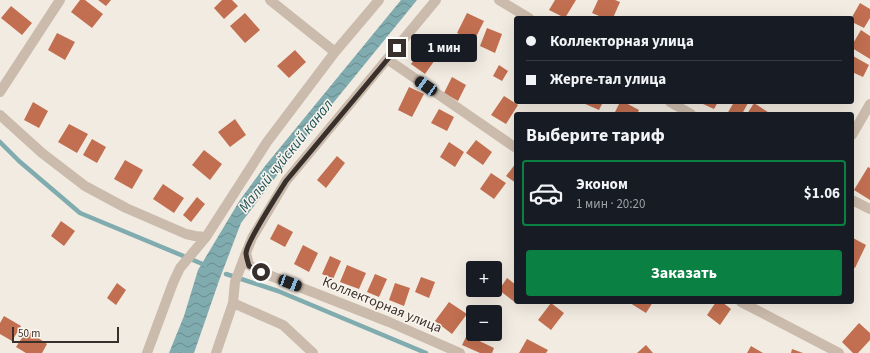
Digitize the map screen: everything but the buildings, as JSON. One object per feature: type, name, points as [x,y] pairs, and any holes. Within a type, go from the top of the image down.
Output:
[{"type":"street","points":[[0,92],[60,0]]},
{"type":"street","points":[[270,0],[335,52]]},
{"type":"street","points":[[146,353],[180,268],[206,237],[267,142],[335,52],[379,0]]},
{"type":"street","points":[[216,353],[233,303],[235,282],[252,238],[286,181],[436,0]]},
{"type":"street","points":[[499,0],[526,16]]},
{"type":"street","points":[[387,59],[514,147]]},
{"type":"street","points":[[673,104],[687,112]]},
{"type":"street","points":[[854,132],[870,104]]},
{"type":"street","points":[[0,115],[42,153],[85,186],[126,208],[186,234],[206,237]]},
{"type":"street","points":[[854,201],[870,209]]},
{"type":"street","name":"Коллекторная улица","points":[[246,253],[249,266],[261,272],[390,322],[460,353]]},
{"type":"street","points":[[233,303],[283,325],[313,353]]},
{"type":"street","points":[[745,304],[839,353]]},
{"type":"water","name":"Малый чуйский канал","points":[[401,0],[417,0],[312,129],[241,223],[194,353],[169,353],[184,316],[198,270],[240,200],[265,166]]},
{"type":"waterway","points":[[0,142],[19,161],[80,213],[205,265]]},
{"type":"waterway","points":[[226,274],[278,291],[426,353]]},
{"type":"route","points":[[261,272],[249,266],[246,253],[252,238],[279,192],[286,181],[397,48]]}]
